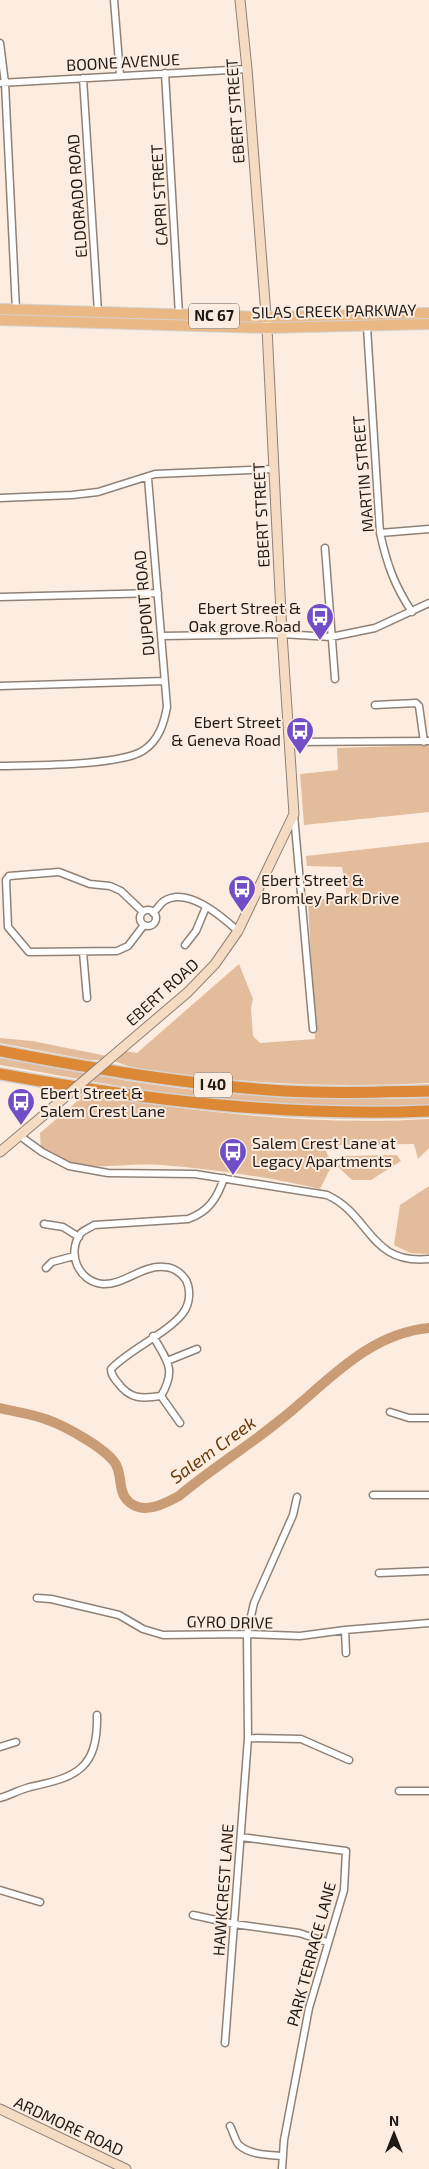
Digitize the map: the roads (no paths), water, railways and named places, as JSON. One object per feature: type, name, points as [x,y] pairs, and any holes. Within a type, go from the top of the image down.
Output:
[{"type":"highway","name":"I 40","points":[[0,1051],[79,1066],[226,1086],[345,1093],[429,1091]]},
{"type":"highway","name":"I 40","points":[[0,1074],[62,1085],[204,1104],[314,1113],[367,1114],[429,1111]]},
{"type":"main road","name":"EBERT STREET","points":[[240,0],[248,69],[267,328],[282,634],[294,814]]},
{"type":"main road","name":"SILAS CREEK PARKWAY","points":[[0,309],[266,317],[429,313]]},
{"type":"main road","name":"SILAS CREEK PARKWAY","points":[[0,320],[267,328],[429,324]]},
{"type":"main road","name":"EBERT ROAD","points":[[0,1152],[188,992],[215,964],[238,931],[294,814]]},
{"type":"main road","name":"ARDMORE ROAD","points":[[0,2109],[126,2169]]},
{"type":"street","points":[[114,0],[120,76]]},
{"type":"street","points":[[0,43],[16,310]]},
{"type":"street","name":"BOONE AVENUE","points":[[2,83],[165,72],[248,69]]},
{"type":"street","name":"CAPRI STREET","points":[[165,72],[179,315]]},
{"type":"street","name":"ELDORADO ROAD","points":[[83,78],[98,312]]},
{"type":"street","name":"MARTIN STREET","points":[[367,327],[380,533],[397,590],[412,612]]},
{"type":"street","points":[[0,498],[98,492],[148,478],[155,474],[274,470]]},
{"type":"street","name":"DUPONT ROAD","points":[[0,766],[86,762],[130,757],[149,746],[163,726],[167,707],[148,478]]},
{"type":"street","points":[[380,533],[429,529]]},
{"type":"street","points":[[326,548],[336,679]]},
{"type":"street","points":[[0,597],[158,592]]},
{"type":"street","points":[[162,636],[282,634],[332,637],[375,628],[429,603]]},
{"type":"street","points":[[0,686],[165,681]]},
{"type":"street","points":[[290,742],[427,742],[419,706],[416,703],[375,704]]},
{"type":"street","name":"EBERT STREET","points":[[294,814],[313,1029]]},
{"type":"street","points":[[144,925],[128,946],[111,952],[26,951],[8,925],[7,878],[65,873],[90,884],[116,888],[142,912],[150,911],[153,913]]},
{"type":"street","points":[[153,913],[163,901],[176,898],[189,899],[217,912],[238,931]]},
{"type":"street","points":[[185,945],[196,931],[206,907]]},
{"type":"street","points":[[142,912],[140,919],[144,925]]},
{"type":"street","points":[[144,925],[147,926],[154,923],[155,916],[153,913]]},
{"type":"street","points":[[84,952],[87,998]]},
{"type":"street","points":[[20,1136],[42,1152],[69,1166],[108,1173],[194,1174],[327,1195],[343,1203],[383,1249],[411,1261],[429,1259]]},
{"type":"street","points":[[161,1396],[137,1397],[125,1392],[111,1374],[111,1369],[117,1362],[184,1312],[189,1294],[188,1284],[182,1275],[172,1268],[164,1267],[140,1272],[114,1283],[93,1282],[82,1275],[77,1266],[74,1256],[75,1243],[82,1232],[94,1225],[188,1219],[198,1216],[212,1203],[219,1192],[224,1178]]},
{"type":"street","points":[[44,1224],[63,1227],[79,1237]]},
{"type":"street","points":[[46,1268],[52,1262],[74,1256]]},
{"type":"street","points":[[153,1336],[170,1366],[170,1376],[161,1396]]},
{"type":"street","points":[[167,1361],[197,1349]]},
{"type":"street","points":[[161,1396],[180,1423]]},
{"type":"street","points":[[390,1412],[410,1418],[429,1418]]},
{"type":"street","points":[[373,1495],[429,1495]]},
{"type":"street","name":"HAWKCREST LANE","points":[[225,2043],[248,1738],[247,1634],[254,1604],[292,1516],[297,1497]]},
{"type":"street","points":[[379,1573],[429,1572]]},
{"type":"street","name":"GYRO DRIVE","points":[[37,1598],[51,1599],[119,1615],[142,1629],[164,1635],[247,1634],[300,1636],[429,1623]]},
{"type":"street","points":[[345,1630],[346,1653]]},
{"type":"street","points":[[0,1798],[27,1788],[56,1782],[69,1777],[80,1769],[95,1746],[97,1715]]},
{"type":"street","points":[[248,1738],[301,1739],[349,1760]]},
{"type":"street","points":[[0,1747],[16,1742]]},
{"type":"street","points":[[399,1791],[429,1791]]},
{"type":"street","name":"PARK TERRACE LANE","points":[[241,1837],[346,1851],[344,1890],[327,1942],[309,2008],[284,2140],[282,2169]]},
{"type":"street","points":[[0,1890],[40,1902]]},
{"type":"street","points":[[193,1915],[234,1924],[299,1933],[327,1942]]},
{"type":"street","points":[[230,2126],[238,2144],[251,2152],[283,2156]]},
{"type":"waterway","name":"Salem Creek","points":[[0,1408],[48,1420],[94,1444],[115,1463],[125,1498],[141,1508],[154,1507],[179,1496],[267,1431],[366,1350],[406,1332],[429,1328]]},
{"type":"place","name":"Ebert Street & Oak grove Road","points":[[320,641]]},
{"type":"place","name":"Ebert Street & Geneva Road","points":[[300,755]]},
{"type":"place","name":"Ebert Street & Bromley Park Drive","points":[[242,913]]},
{"type":"place","name":"Ebert Street & Salem Crest Lane","points":[[21,1126]]},
{"type":"place","name":"Salem Crest Lane at Legacy Apartments","points":[[233,1176]]}]
